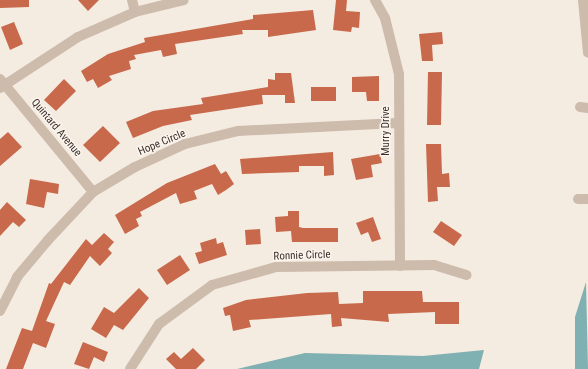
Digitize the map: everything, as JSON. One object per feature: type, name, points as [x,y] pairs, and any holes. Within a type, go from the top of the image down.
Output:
[{"type":"street","points":[[132,0],[135,12]]},
{"type":"street","points":[[1,84],[78,37],[135,12],[184,0]]},
{"type":"street","name":"Murry Drive","points":[[374,0],[385,18],[399,74],[397,123],[400,266]]},
{"type":"street","points":[[583,0],[588,53]]},
{"type":"street","name":"Quintard Avenue","points":[[1,84],[93,192]]},
{"type":"street","name":"Hope Circle","points":[[0,311],[17,277],[93,192],[135,167],[185,144],[238,131],[397,123]]},
{"type":"street","points":[[578,199],[588,199]]},
{"type":"street","name":"Ronnie Circle","points":[[130,369],[159,324],[212,285],[276,267],[434,265],[466,275]]},
{"type":"water","points":[[586,282],[588,369],[575,369],[575,317]]},
{"type":"water","points":[[484,350],[479,369],[237,369],[305,353],[423,356]]},
{"type":"building","points":[[0,0],[29,0],[29,7],[0,8]]},
{"type":"building","points":[[78,0],[99,0],[88,11]]},
{"type":"building","points":[[336,0],[347,0],[346,11],[360,12],[359,28],[352,27],[351,32],[333,30]]},
{"type":"building","points":[[313,10],[316,30],[268,37],[268,30],[242,30],[243,34],[175,44],[177,54],[163,57],[161,50],[134,55],[136,59],[129,61],[131,69],[109,76],[112,80],[98,88],[93,79],[87,82],[81,71],[108,54],[145,42],[144,38],[253,19],[253,15]]},
{"type":"building","points":[[14,22],[23,44],[10,50],[1,27]]},
{"type":"building","points":[[442,32],[443,44],[432,45],[433,61],[422,61],[419,34]]},
{"type":"building","points":[[428,72],[442,72],[441,125],[427,125]]},
{"type":"building","points":[[275,73],[291,73],[295,103],[285,103],[285,95],[262,95],[263,104],[190,115],[192,120],[163,126],[133,138],[126,122],[153,111],[203,104],[201,98],[268,87],[268,79],[275,80]]},
{"type":"building","points":[[379,76],[379,101],[367,101],[366,92],[352,92],[352,77]]},
{"type":"building","points":[[64,79],[76,91],[56,111],[44,100]]},
{"type":"building","points":[[311,87],[336,87],[336,101],[311,101]]},
{"type":"building","points":[[103,126],[120,143],[100,162],[83,145]]},
{"type":"building","points":[[8,132],[22,147],[0,166],[0,139]]},
{"type":"building","points":[[426,144],[441,144],[442,174],[449,173],[450,187],[437,187],[438,201],[428,202]]},
{"type":"building","points":[[333,152],[334,175],[324,176],[324,166],[299,166],[299,172],[242,174],[240,159]]},
{"type":"building","points":[[380,154],[382,163],[371,165],[373,177],[356,180],[351,159]]},
{"type":"building","points":[[215,164],[221,174],[226,171],[234,184],[218,195],[212,184],[194,191],[197,199],[180,204],[176,193],[140,212],[142,216],[136,219],[139,226],[125,234],[115,215],[167,183]]},
{"type":"building","points":[[30,179],[59,184],[58,194],[47,192],[44,208],[26,204]]},
{"type":"building","points":[[7,202],[26,220],[19,227],[13,222],[0,236],[0,210]]},
{"type":"building","points":[[288,211],[299,211],[299,227],[338,228],[338,242],[292,242],[291,231],[276,232],[275,217],[288,216]]},
{"type":"building","points":[[373,217],[381,239],[372,242],[368,232],[361,235],[356,223]]},
{"type":"building","points":[[441,221],[462,235],[454,246],[433,232]]},
{"type":"building","points":[[260,229],[261,244],[246,245],[245,230]]},
{"type":"building","points":[[104,233],[114,242],[108,249],[112,253],[100,266],[90,256],[70,285],[64,282],[46,321],[55,324],[46,348],[33,343],[23,369],[6,369],[22,328],[32,331],[49,283],[51,284],[86,239],[92,245]]},
{"type":"building","points":[[216,238],[217,244],[223,242],[227,255],[199,264],[195,253],[202,251],[200,243]]},
{"type":"building","points":[[180,255],[190,270],[167,285],[157,270]]},
{"type":"building","points":[[139,288],[149,298],[123,330],[114,325],[106,338],[91,329],[104,307],[114,313]]},
{"type":"building","points":[[363,291],[422,291],[423,302],[459,302],[459,324],[435,324],[435,312],[388,314],[389,322],[341,318],[342,326],[332,327],[331,314],[249,320],[251,327],[233,331],[230,315],[225,316],[223,308],[246,300],[307,293],[338,292],[339,304],[363,303]]},
{"type":"building","points":[[83,342],[108,352],[104,362],[94,357],[89,369],[74,364]]},
{"type":"building","points":[[193,348],[205,360],[196,369],[176,369],[166,359],[174,352],[181,359]]}]
